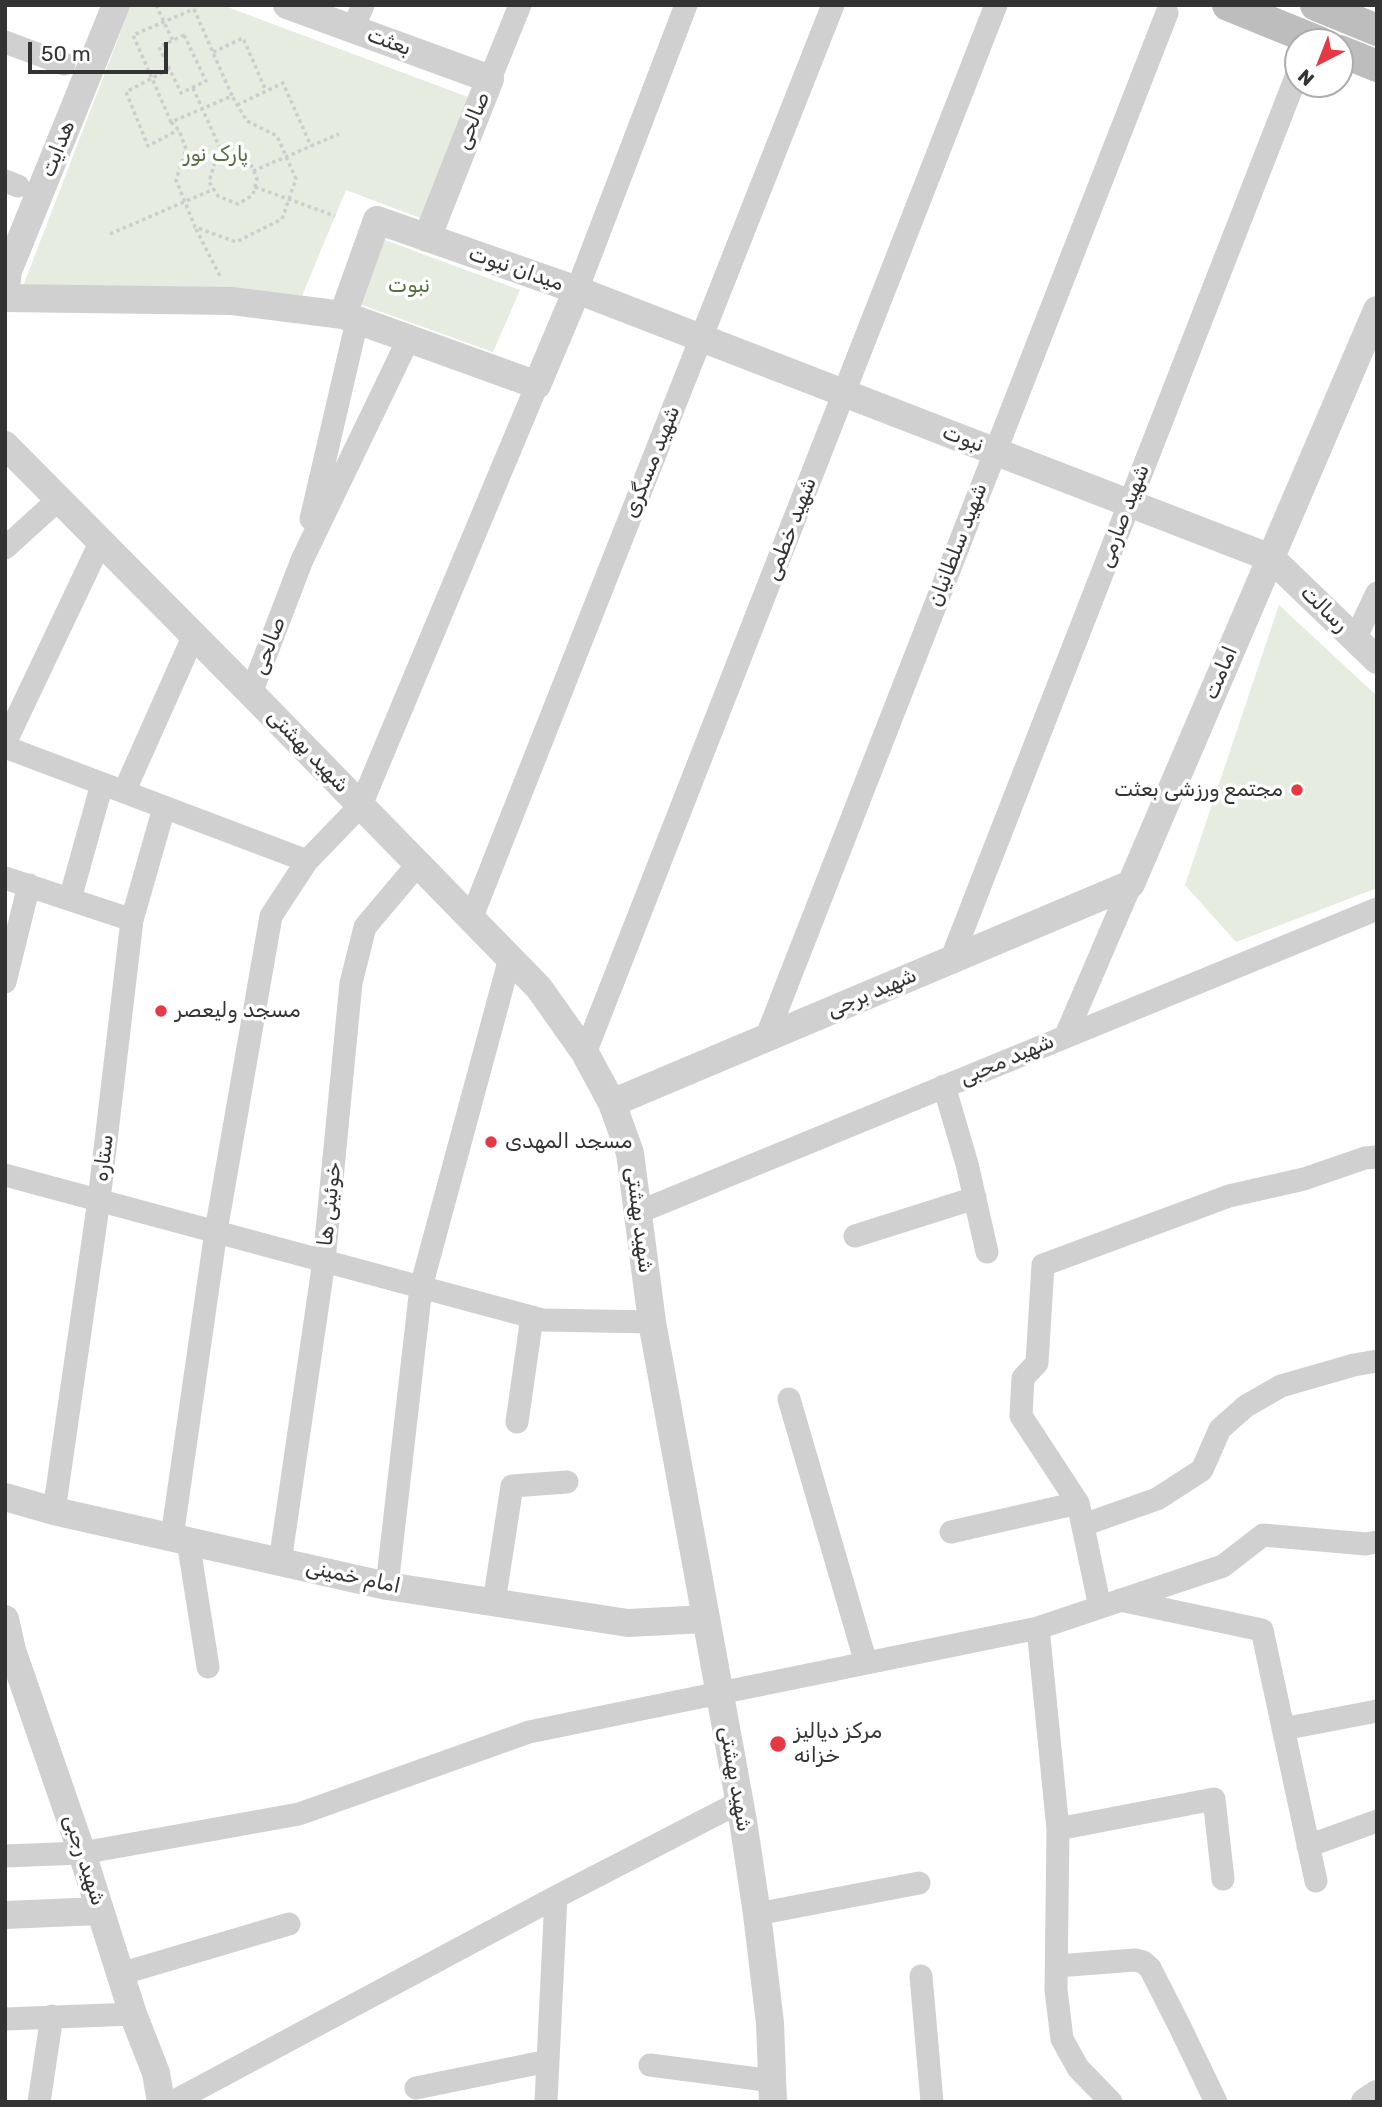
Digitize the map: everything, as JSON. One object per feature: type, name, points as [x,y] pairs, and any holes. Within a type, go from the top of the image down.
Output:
[{"type":"main road","points":[[1228,5],[1284,28]]},
{"type":"main road","points":[[1315,5],[1377,30]]},
{"type":"main road","points":[[1354,57],[1377,66]]},
{"type":"street","name":"هدایت","points":[[6,284],[116,5]]},
{"type":"street","name":"بعثت","points":[[287,5],[358,17],[490,79]]},
{"type":"street","name":"صالحی","points":[[427,238],[520,5]]},
{"type":"street","points":[[577,290],[687,5]]},
{"type":"street","name":"شهید مسگری","points":[[471,919],[833,5]]},
{"type":"street","name":"شهید خطمی","points":[[585,1053],[996,5]]},
{"type":"street","name":"شهید سلطانیان","points":[[766,1038],[1167,13]]},
{"type":"street","points":[[5,42],[64,64]]},
{"type":"street","name":"شهید صارمی","points":[[951,960],[1288,98]]},
{"type":"street","name":"میدان نبوت","points":[[350,318],[377,220],[577,290],[537,385]]},
{"type":"street","points":[[6,284],[232,301],[350,318],[537,385],[361,805],[307,861],[271,916],[216,1231],[180,1539],[208,1667]]},
{"type":"street","name":"نبوت","points":[[577,290],[1270,558]]},
{"type":"street","name":"امامت","points":[[1066,1035],[1377,310]]},
{"type":"street","name":"صالحی","points":[[302,560],[350,318]]},
{"type":"street","name":"صالحی","points":[[251,692],[302,560],[408,340]]},
{"type":"street","name":"شهید بهشتی","points":[[5,445],[251,692],[539,988],[585,1053],[612,1102],[630,1153],[652,1322],[740,1802],[770,2023],[773,2091]]},
{"type":"street","points":[[5,548],[59,499]]},
{"type":"street","points":[[100,541],[5,745],[307,861]]},
{"type":"street","name":"رسالت","points":[[1270,558],[1377,660]]},
{"type":"street","points":[[1355,639],[1377,593]]},
{"type":"street","points":[[124,792],[194,635]]},
{"type":"street","points":[[69,899],[102,784]]},
{"type":"street","name":"ستاره","points":[[54,1511],[99,1200],[132,920],[164,808]]},
{"type":"street","name":"خوئینی ها","points":[[279,1562],[324,1261],[351,984],[365,927],[418,864]]},
{"type":"street","points":[[5,877],[132,920]]},
{"type":"street","name":"شهید برجی","points":[[612,1102],[1131,884]]},
{"type":"street","points":[[5,982],[29,885]]},
{"type":"street","name":"شهید محبی","points":[[639,1212],[1377,909]]},
{"type":"street","points":[[387,1586],[421,1287],[510,958]]},
{"type":"street","points":[[944,1086],[967,1164],[987,1252]]},
{"type":"street","points":[[1110,1604],[1080,1514],[1021,1416],[1023,1378],[1037,1363],[1043,1265],[1229,1196],[1304,1179],[1365,1158],[1377,1157]]},
{"type":"street","points":[[5,1175],[543,1320],[652,1322]]},
{"type":"street","points":[[855,1236],[975,1198]]},
{"type":"street","points":[[517,1422],[532,1317]]},
{"type":"street","points":[[951,1532],[1080,1514],[1157,1499],[1202,1471],[1220,1429],[1246,1406],[1281,1386],[1377,1361]]},
{"type":"street","points":[[789,1399],[866,1662]]},
{"type":"street","points":[[494,1602],[512,1486],[567,1482]]},
{"type":"street","name":"امام خمینی","points":[[5,1497],[54,1511],[387,1586],[628,1623],[706,1619]]},
{"type":"street","points":[[5,1856],[82,1853],[299,1814],[529,1732],[1038,1628],[1223,1566],[1263,1535],[1366,1544],[1377,1542]]},
{"type":"street","points":[[1110,1604],[1262,1630],[1316,1881]]},
{"type":"street","name":"شهید رجبی","points":[[5,1619],[9,1650],[82,1853],[133,2014],[156,2073],[161,2102]]},
{"type":"street","points":[[1038,1628],[1058,1829],[1056,1990],[1062,2039],[1078,2068],[1111,2102]]},
{"type":"street","points":[[1283,1729],[1377,1711]]},
{"type":"street","points":[[1058,1829],[1214,1799],[1223,1879]]},
{"type":"street","points":[[173,2102],[740,1802]]},
{"type":"street","points":[[1308,1846],[1377,1821]]},
{"type":"street","points":[[757,1914],[919,1883]]},
{"type":"street","points":[[545,2102],[556,1897]]},
{"type":"street","points":[[5,1914],[100,1911]]},
{"type":"street","points":[[120,1974],[289,1924]]},
{"type":"street","points":[[1057,1966],[1135,1960],[1143,1962],[1150,1968],[1216,2102]]},
{"type":"street","points":[[921,1976],[932,2102]]},
{"type":"street","points":[[5,2020],[133,2014]]},
{"type":"street","points":[[39,2102],[52,2016]]},
{"type":"street","points":[[416,2088],[548,2061]]},
{"type":"street","points":[[650,2066],[773,2091]]},
{"type":"street","points":[[1365,2102],[1377,2094]]},
{"type":"path","points":[[156,5],[173,41]]},
{"type":"path","points":[[195,227],[236,242],[282,219],[296,179],[277,136],[247,121],[237,105],[194,9],[133,35],[171,122],[179,130],[186,149],[176,180],[183,203],[195,227],[232,301]]},
{"type":"path","points":[[184,36],[206,81],[181,93],[169,69],[159,47],[184,36]]},
{"type":"path","points":[[213,52],[243,38],[266,91]]},
{"type":"path","points":[[169,69],[126,92],[148,146],[179,130]]},
{"type":"path","points":[[237,105],[283,83],[311,146]]},
{"type":"path","points":[[193,88],[223,155]]},
{"type":"path","points":[[171,122],[232,96]]},
{"type":"path","points":[[253,170],[339,134]]},
{"type":"path","points":[[234,154],[248,159],[253,170],[257,177],[253,195],[238,204],[218,196],[209,182],[215,162],[223,155],[234,154]]},
{"type":"path","points":[[255,187],[335,216]]},
{"type":"path","points":[[110,234],[214,189]]},
{"type":"green space","name":"پارک نور","points":[[131,5],[222,5],[468,97],[423,219],[346,190],[297,308],[23,286]]},
{"type":"green space","name":"نبوت","points":[[382,239],[520,290],[493,352],[359,304]]},
{"type":"green space","name":"مجتمع ورزشی بعثت","points":[[1279,605],[1377,696],[1377,888],[1236,942],[1185,885]]},
{"type":"place","name":"مجتمع ورزشی بعثت","points":[[1297,790]]},
{"type":"place","name":"مسجد ولیعصر","points":[[161,1011]]},
{"type":"place","name":"مسجد المهدی","points":[[491,1142]]},
{"type":"place","name":"مرکز دیالیز خزانه","points":[[778,1744]]}]
